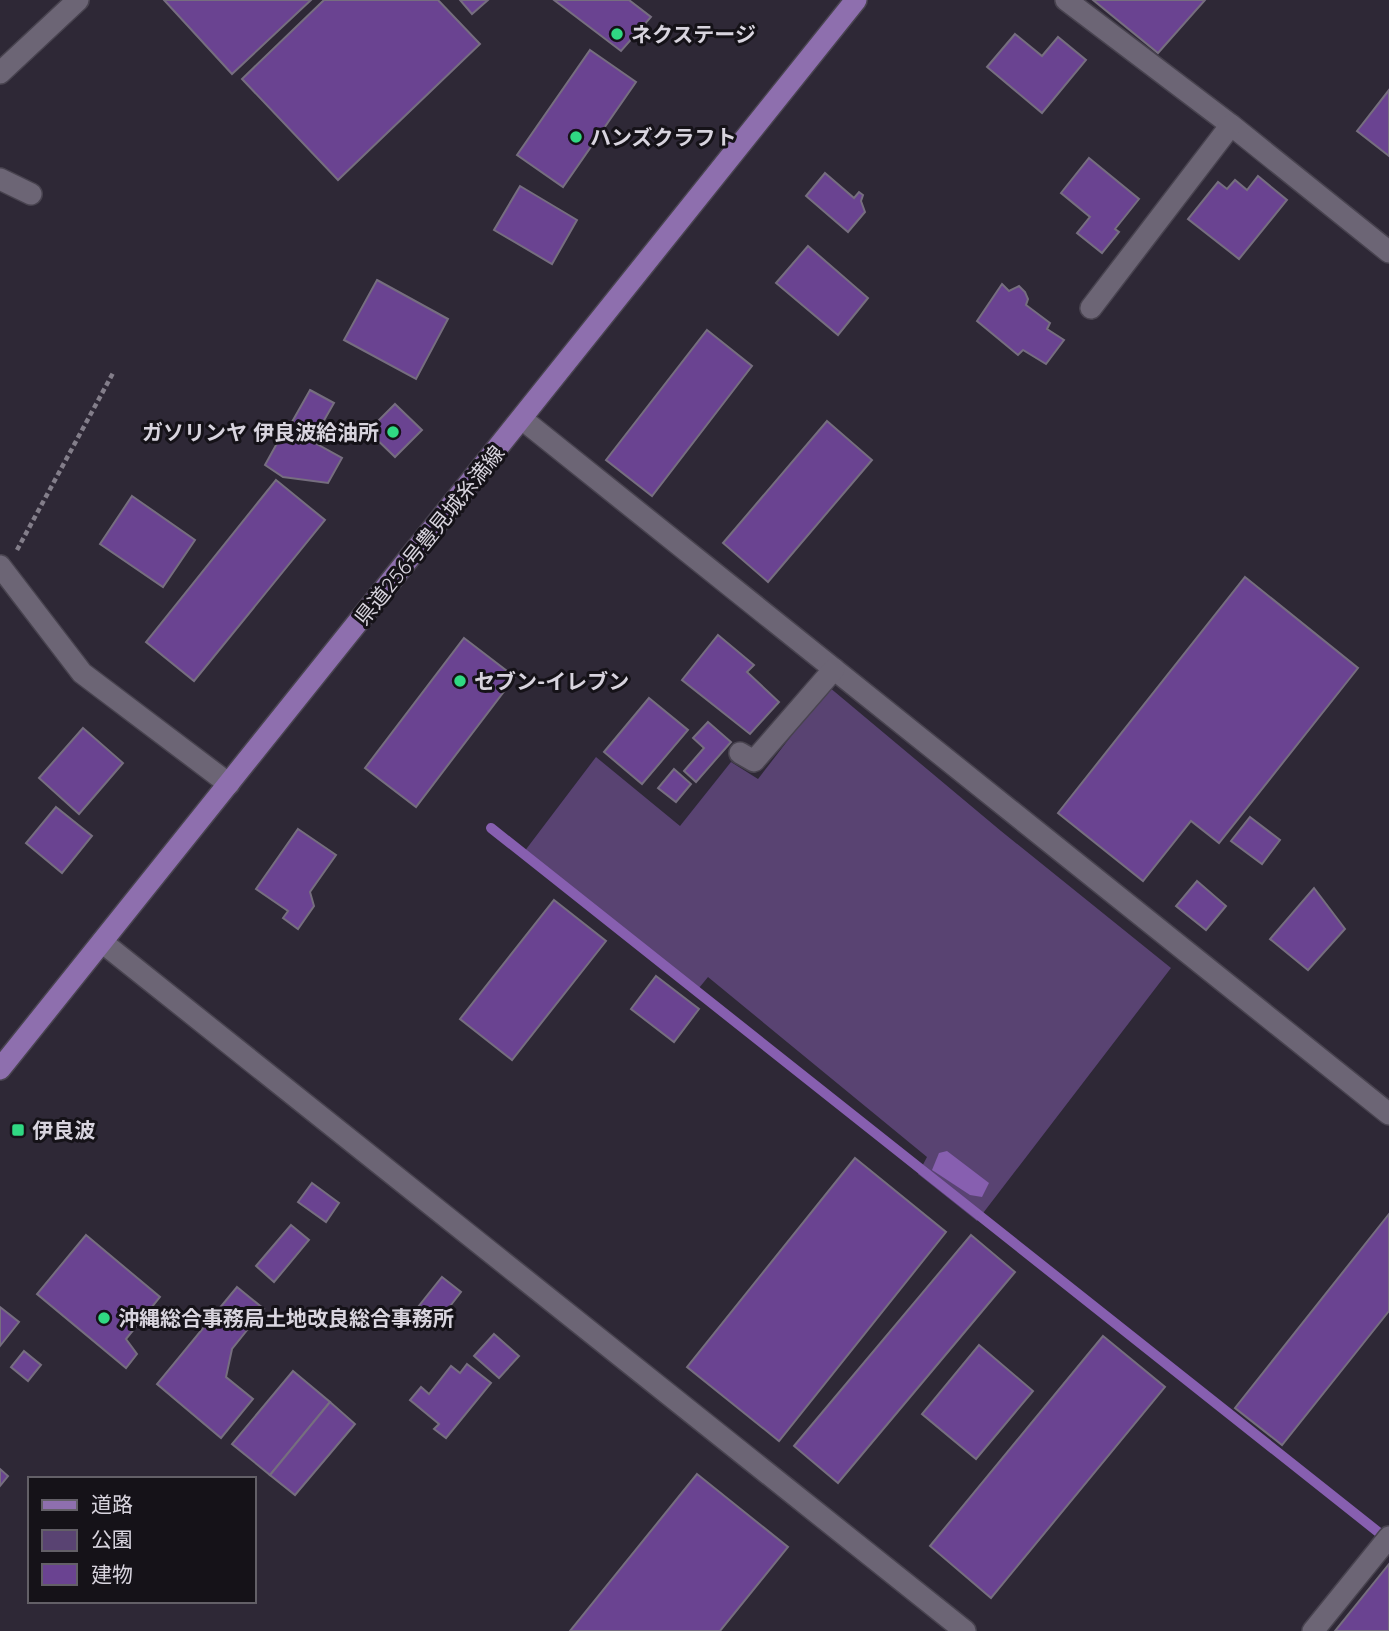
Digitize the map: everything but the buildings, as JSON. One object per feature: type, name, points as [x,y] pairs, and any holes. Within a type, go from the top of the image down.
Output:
[{"type":"main road","name":"県道256号豊見城糸満線","points":[[0,1069],[856,0]]},
{"type":"street","points":[[0,73],[78,0]]},
{"type":"street","points":[[1066,0],[1231,125],[1389,252]]},
{"type":"street","points":[[1091,308],[1231,125]]},
{"type":"street","points":[[0,179],[31,194]]},
{"type":"street","points":[[523,419],[1389,1114]]},
{"type":"street","points":[[3,569],[82,673],[229,784]]},
{"type":"street","points":[[740,753],[754,761],[834,669]]},
{"type":"street","points":[[102,942],[965,1631]]},
{"type":"street","points":[[1313,1631],[1389,1536]]},
{"type":"path","points":[[3,569],[113,373]]},
{"type":"green space","points":[[829,687],[1171,968],[977,1221],[918,1174],[927,1157],[708,977],[699,988],[524,852],[596,757],[680,826],[731,762],[758,779]]},
{"type":"shaded area","points":[[947,1151],[989,1183],[982,1197],[970,1195],[932,1170],[939,1153]]},
{"type":"waterway","points":[[491,828],[1387,1539]]},
{"type":"place","name":"ネクステージ","points":[[617,34]]},
{"type":"place","name":"ハンズクラフト","points":[[576,137]]},
{"type":"place","name":"ガソリンヤ 伊良波給油所","points":[[393,432]]},
{"type":"place","name":"セブン-イレブン","points":[[460,681]]},
{"type":"place","name":"伊良波","points":[[18,1130]]},
{"type":"place","name":"沖縄総合事務局土地改良総合事務所","points":[[104,1318]]}]
